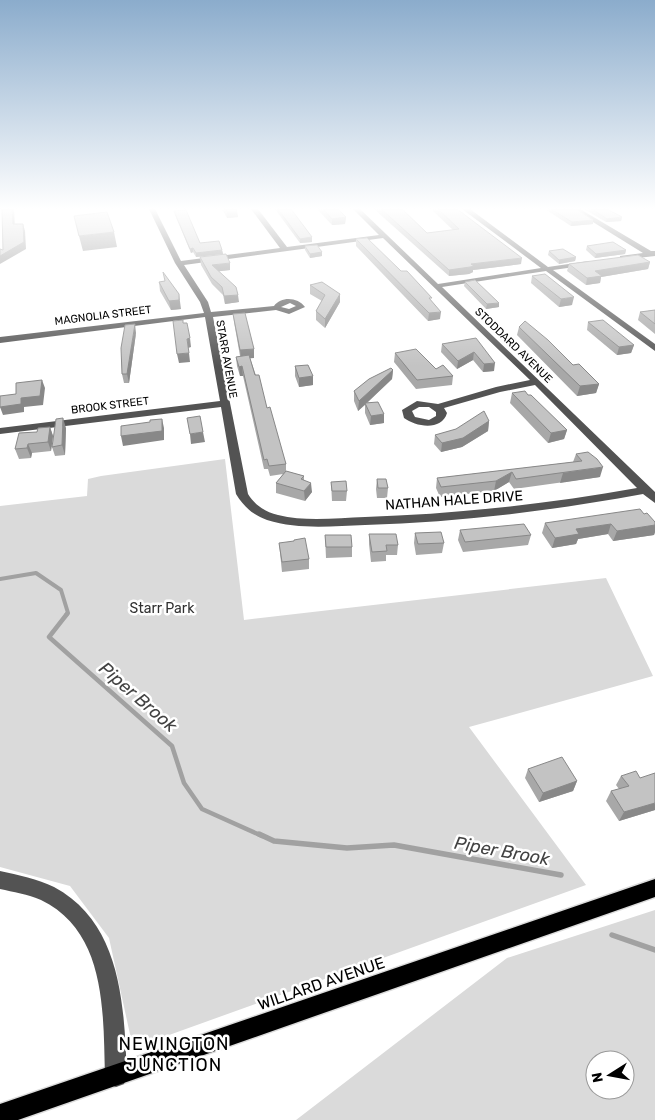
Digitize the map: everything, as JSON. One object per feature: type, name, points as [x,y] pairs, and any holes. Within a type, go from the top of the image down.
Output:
[{"type":"main road","name":"WILLARD AVENUE","points":[[8,1112],[655,888]]},
{"type":"street","points":[[179,263],[192,261]]},
{"type":"street","name":"STODDARD AVENUE","points":[[411,261],[537,382],[655,499]]},
{"type":"street","points":[[537,261],[655,348]]},
{"type":"street","points":[[437,286],[594,262]]},
{"type":"street","name":"STARR AVENUE","points":[[179,263],[204,302],[208,314],[242,494],[248,506],[264,514]]},
{"type":"street","name":"MAGNOLIA STREET","points":[[0,340],[208,314],[276,308]]},
{"type":"street","points":[[438,407],[499,389],[537,382]]},
{"type":"street","name":"BROOK STREET","points":[[0,431],[224,404]]},
{"type":"street","name":"NATHAN HALE DRIVE","points":[[264,514],[294,522],[426,520],[566,505],[646,490]]},
{"type":"street","points":[[0,880],[48,894],[64,904],[86,925],[97,942],[111,992],[116,1076]]},
{"type":"green space","name":"Starr Park","points":[[225,459],[244,620],[606,578],[653,676],[469,727],[586,885],[133,1048],[109,938],[70,886],[0,867],[0,506],[87,496],[88,479],[101,476]]},
{"type":"green space","points":[[655,910],[655,1120],[296,1120],[507,958]]},
{"type":"building","points":[[202,261],[229,261],[230,263],[212,265],[236,287],[238,295],[224,296],[222,287],[211,277]]},
{"type":"building","points":[[378,261],[391,261],[401,271],[407,271],[432,298],[429,298],[441,312],[429,313]]},
{"type":"building","points":[[439,261],[494,261],[471,264],[474,266],[449,270]]},
{"type":"building","points":[[590,261],[650,262],[595,271],[602,276],[587,278],[569,264]]},
{"type":"building","points":[[163,272],[179,294],[179,300],[169,301],[159,282],[165,281]]},
{"type":"building","points":[[545,274],[574,297],[561,299],[532,276]]},
{"type":"building","points":[[475,280],[499,303],[487,304],[465,282]]},
{"type":"building","points":[[322,282],[340,294],[325,319],[316,311],[325,295],[310,285]]},
{"type":"building","points":[[655,310],[655,324],[640,312]]},
{"type":"building","points":[[245,313],[254,349],[240,350],[233,314]]},
{"type":"building","points":[[183,320],[183,323],[187,323],[190,338],[187,339],[189,353],[177,354],[173,321]]},
{"type":"building","points":[[603,320],[634,345],[619,347],[588,322]]},
{"type":"building","points":[[525,321],[548,340],[573,365],[579,364],[599,384],[580,386],[519,327]]},
{"type":"building","points":[[135,324],[127,374],[122,374],[121,348],[125,325]]},
{"type":"building","points":[[476,338],[495,363],[484,364],[474,352],[458,361],[442,344]]},
{"type":"building","points":[[416,349],[436,369],[443,365],[453,376],[417,380],[395,353]]},
{"type":"building","points":[[249,355],[255,375],[259,375],[267,408],[270,407],[286,464],[269,466],[267,459],[264,460],[242,366],[239,367],[236,357]]},
{"type":"building","points":[[308,365],[313,376],[299,378],[295,366]]},
{"type":"building","points":[[391,368],[393,370],[359,401],[354,391],[369,379]]},
{"type":"building","points":[[42,380],[40,396],[21,398],[21,404],[0,407],[0,396],[16,394],[16,383]]},
{"type":"building","points":[[525,391],[567,430],[551,433],[512,393]]},
{"type":"building","points":[[378,402],[384,414],[371,416],[365,403]]},
{"type":"building","points":[[484,411],[489,421],[463,438],[442,443],[435,435],[456,429]]},
{"type":"building","points":[[200,416],[203,432],[190,434],[187,418]]},
{"type":"building","points":[[63,418],[62,445],[52,447],[56,419]]},
{"type":"building","points":[[162,419],[162,431],[121,436],[121,426]]},
{"type":"building","points":[[50,427],[48,442],[28,444],[27,448],[15,449],[19,433],[37,432],[38,428]]},
{"type":"building","points":[[588,452],[603,467],[516,479],[512,472],[496,481],[441,487],[437,478],[582,461],[576,454]]},
{"type":"building","points":[[286,471],[304,476],[301,479],[311,483],[304,491],[276,483]]},
{"type":"building","points":[[377,479],[386,479],[388,488],[378,488]]},
{"type":"building","points":[[346,481],[347,491],[332,491],[331,482]]},
{"type":"building","points":[[640,509],[644,514],[647,513],[655,522],[655,525],[617,531],[611,524],[576,529],[579,534],[555,538],[545,523]]},
{"type":"building","points":[[524,524],[531,535],[465,542],[460,530]]},
{"type":"building","points":[[441,532],[444,543],[418,544],[415,533]]},
{"type":"building","points":[[369,534],[396,534],[398,545],[386,545],[387,551],[372,552]]},
{"type":"building","points":[[325,535],[351,535],[352,547],[326,547]]},
{"type":"building","points":[[305,538],[309,559],[282,562],[279,543]]},
{"type":"building","points":[[562,757],[577,781],[543,793],[528,769]]},
{"type":"building","points":[[636,771],[640,778],[655,773],[655,803],[624,812],[611,791],[629,786],[621,776]]},
{"type":"waterway","name":"Piper Brook","points":[[0,579],[36,573],[61,590],[67,614]]},
{"type":"waterway","name":"Piper Brook","points":[[67,614],[49,637],[172,746],[184,783],[202,809],[262,836]]},
{"type":"waterway","name":"Piper Brook","points":[[259,834],[274,841],[347,848],[394,845],[561,875]]},
{"type":"waterway","name":"Piper Brook","points":[[612,935],[655,950]]},
{"type":"district","name":"NEWINGTON JUNCTION","points":[[174,1054]]}]
